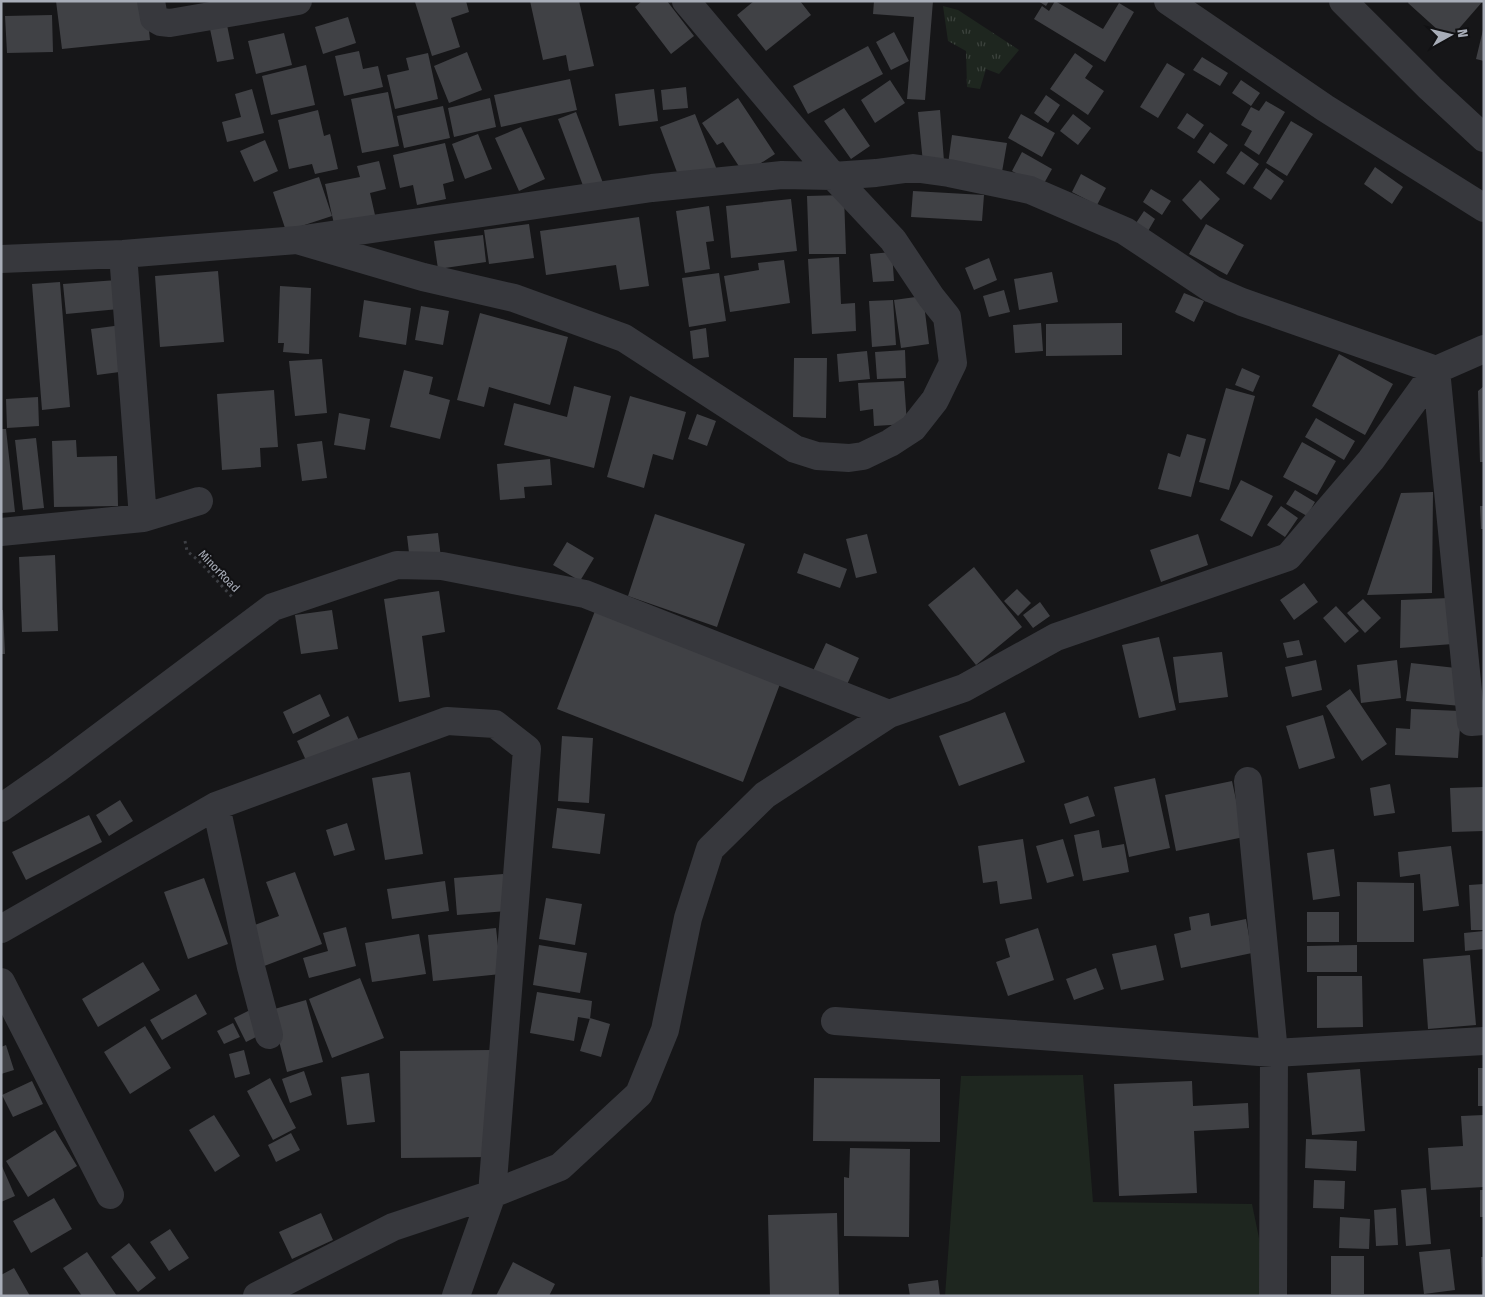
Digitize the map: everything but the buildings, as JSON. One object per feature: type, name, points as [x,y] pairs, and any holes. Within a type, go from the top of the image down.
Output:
[{"type":"street","points":[[151,1],[154,18],[161,22],[170,23],[298,1]]},
{"type":"street","points":[[298,240],[423,277],[514,298],[624,338],[795,449],[817,456],[849,458],[864,456],[890,443],[914,428],[935,400],[953,362],[947,317],[931,297],[893,240],[833,176],[686,1]]},
{"type":"street","points":[[1168,1],[1325,108],[1484,208]]},
{"type":"street","points":[[1343,1],[1430,88],[1484,138]]},
{"type":"street","points":[[1,259],[123,254],[298,240],[652,188],[782,175],[833,176],[913,168],[949,173],[1030,190],[1125,232],[1212,289],[1242,302],[1436,370]]},
{"type":"street","points":[[123,254],[142,518]]},
{"type":"street","points":[[258,1296],[394,1227],[492,1194],[560,1167],[638,1094],[665,1030],[688,918],[710,849],[765,795],[889,714],[964,688],[1056,637],[1288,557],[1371,460],[1436,370],[1484,349]]},
{"type":"street","points":[[1436,370],[1471,722],[1484,721]]},
{"type":"street","points":[[1,532],[142,518],[168,512],[199,501]]},
{"type":"street","points":[[1,808],[273,607],[397,566],[442,566],[585,594],[889,714]]},
{"type":"street","points":[[1,929],[216,806],[447,721],[495,724],[527,749],[492,1194],[456,1296]]},
{"type":"street","points":[[1248,781],[1274,1053],[1273,1296]]},
{"type":"street","points":[[216,806],[251,967],[269,1035]]},
{"type":"street","points":[[1,982],[110,1195]]},
{"type":"street","points":[[836,1021],[1274,1053],[1484,1041]]},
{"type":"path","name":"MinorRoad","points":[[199,501],[183,533],[187,551],[199,561],[236,601],[248,625]]},
{"type":"green space","points":[[943,6],[958,10],[1019,50],[999,74],[986,69],[980,89],[967,87],[966,51],[948,41]]},
{"type":"green space","points":[[1083,1075],[1093,1202],[1252,1204],[1271,1296],[945,1296],[961,1076]]}]
